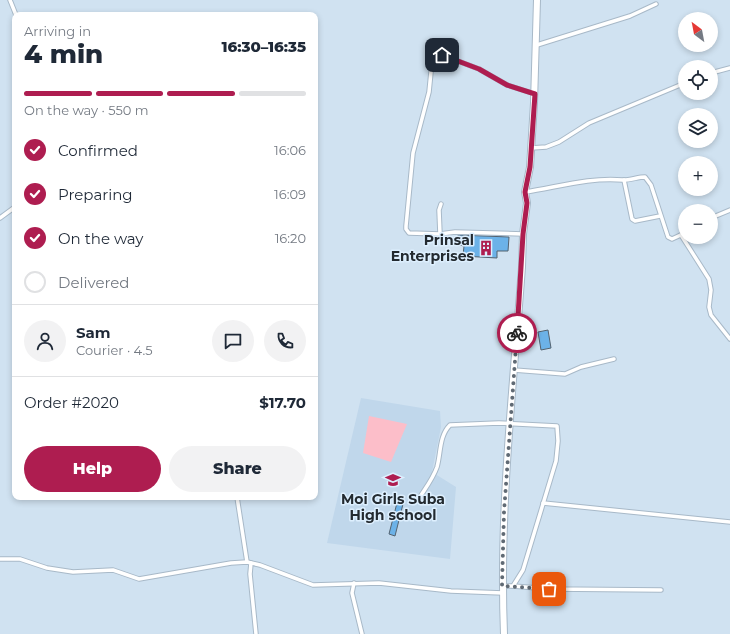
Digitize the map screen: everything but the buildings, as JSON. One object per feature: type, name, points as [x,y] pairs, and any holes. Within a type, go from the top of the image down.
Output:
[{"type":"highway","points":[[504,634],[502,586],[504,512],[522,267],[523,234],[527,203],[525,192],[531,148],[535,94],[537,0]]},
{"type":"street","points":[[10,0],[15,12]]},
{"type":"street","points":[[537,46],[630,16],[656,4]]},
{"type":"street","points":[[523,234],[455,232],[427,235],[409,233],[406,230],[406,226],[412,153],[429,92],[432,62],[437,56],[442,55],[479,69],[507,85],[535,94]]},
{"type":"street","points":[[718,71],[730,68]]},
{"type":"street","points":[[531,148],[546,147],[559,142],[589,123],[678,86]]},
{"type":"street","points":[[525,192],[555,188],[585,180],[624,180],[646,178],[651,185],[660,216],[670,239],[678,236]]},
{"type":"street","points":[[624,180],[632,219],[635,221],[660,216]]},
{"type":"street","points":[[440,234],[439,210],[441,204]]},
{"type":"street","points":[[0,218],[12,209]]},
{"type":"street","points":[[718,215],[730,210]]},
{"type":"street","points":[[689,244],[709,279],[711,290],[709,307],[711,315],[730,339]]},
{"type":"street","points":[[514,370],[565,374],[581,367],[614,359]]},
{"type":"street","points":[[418,500],[436,468],[444,434],[450,425],[556,425],[558,427],[557,456],[523,570],[513,586]]},
{"type":"street","points":[[238,500],[249,562],[256,634]]},
{"type":"street","points":[[543,503],[730,522]]},
{"type":"street","points":[[0,560],[20,559],[47,568],[73,572],[113,570],[139,578],[231,563],[249,562],[313,586],[379,583],[439,590],[503,593]]},
{"type":"street","points":[[354,583],[352,593],[362,634]]},
{"type":"street","points":[[502,586],[549,589],[661,590]]},
{"type":"shaded area","name":"Moi Girls Suba High school","points":[[361,398],[440,411],[441,427],[432,472],[456,487],[450,559],[327,543]]},
{"type":"shaded area","points":[[369,416],[407,424],[391,462],[363,453]]},
{"type":"way so far","points":[[517,333],[504,512],[502,586],[549,589]]},
{"type":"place","name":"Prinsal Enterprises","points":[[486,248]]},
{"type":"place","name":"Moi Girls Suba High school","points":[[393,480]]},
{"type":"route","points":[[442,55],[479,69],[507,85],[535,94],[530,167],[525,192],[527,203],[523,234],[517,333]]}]
